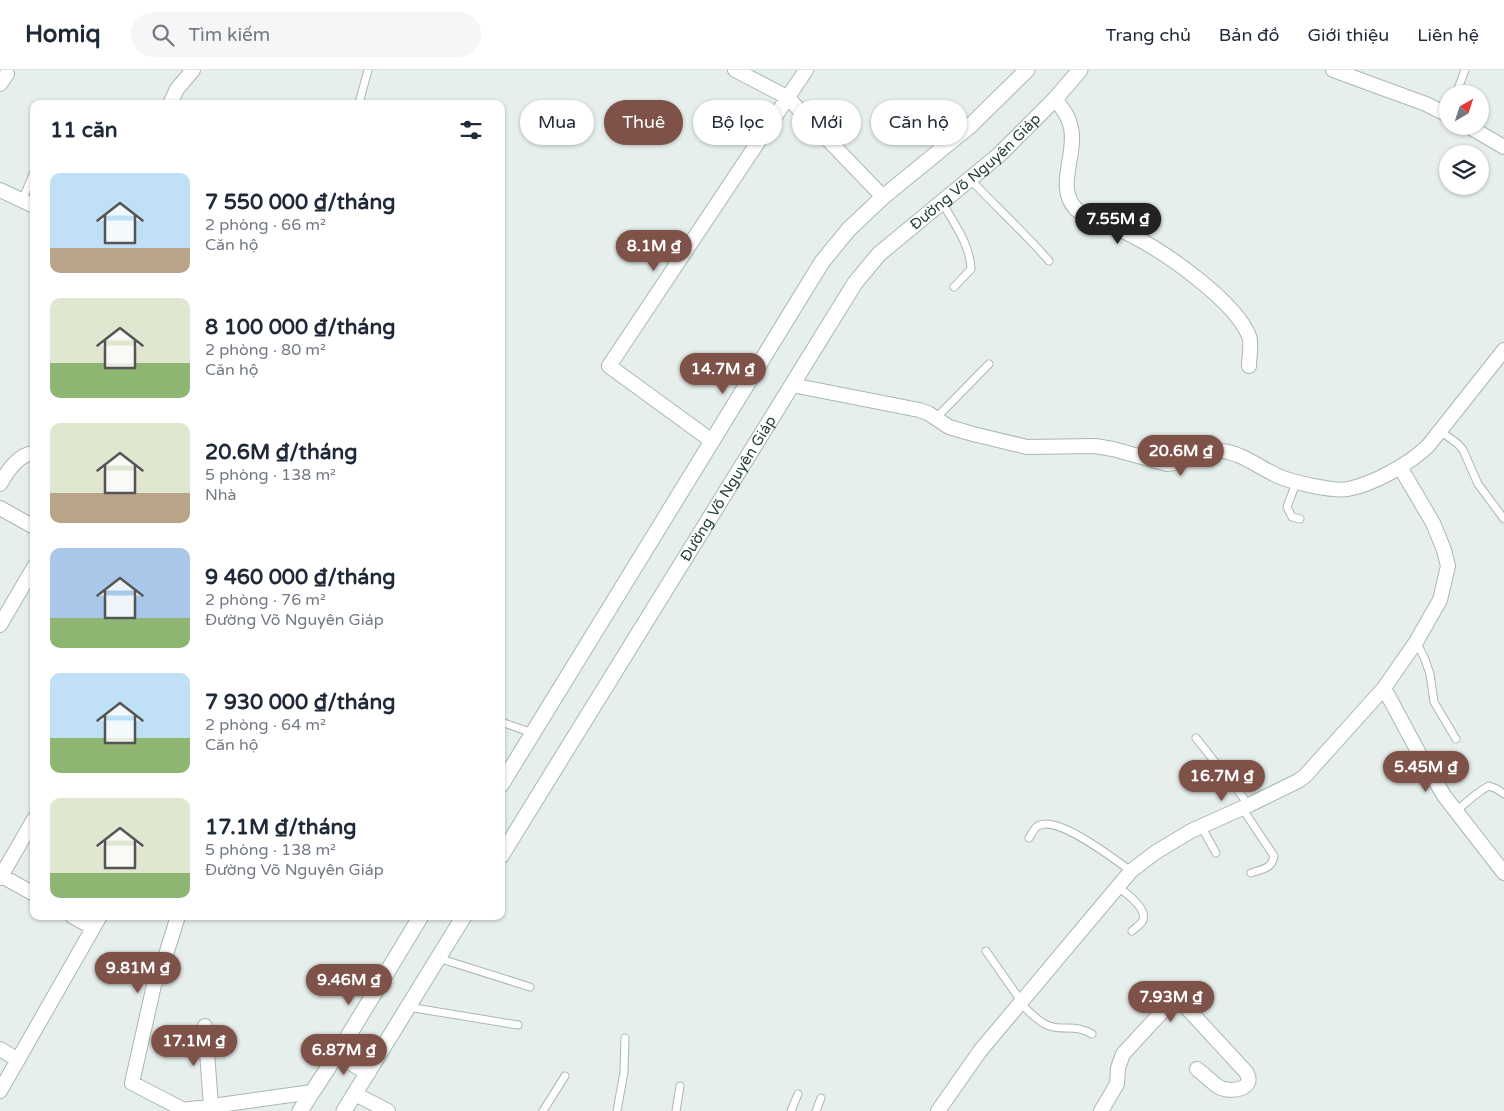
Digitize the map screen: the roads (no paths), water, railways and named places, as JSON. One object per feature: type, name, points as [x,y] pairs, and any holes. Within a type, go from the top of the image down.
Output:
[{"type":"main road","points":[[505,778],[822,262],[849,229],[883,197],[970,126],[1027,70]]},
{"type":"main road","name":"Đường Võ Nguyên Giáp","points":[[505,850],[855,282],[879,254],[999,155],[1055,99],[1080,70]]},
{"type":"main road","points":[[300,1111],[419,920]]},
{"type":"main road","points":[[344,1111],[462,920]]},
{"type":"main road","points":[[337,1054],[368,1073]]},
{"type":"street","points":[[172,100],[177,89],[193,70]]},
{"type":"street","points":[[735,70],[788,97],[883,197]]},
{"type":"street","points":[[712,441],[609,366],[806,70]]},
{"type":"street","points":[[1333,70],[1439,110]]},
{"type":"street","points":[[1055,99],[1067,115],[1072,128],[1073,142],[1066,181],[1069,198],[1074,208],[1084,216],[1129,234],[1152,247],[1180,265],[1228,306],[1250,337],[1249,366]]},
{"type":"street","points":[[1484,135],[1503,146]]},
{"type":"street","points":[[0,190],[28,204]]},
{"type":"street","points":[[792,385],[919,410],[949,427],[1027,447],[1095,446],[1167,464],[1174,464],[1203,452],[1222,451],[1232,453],[1296,483],[1347,490],[1400,467],[1428,446],[1504,350]]},
{"type":"street","points":[[0,484],[23,456],[30,454]]},
{"type":"street","points":[[938,1111],[980,1052],[1131,871],[1156,852],[1201,826],[1246,807],[1305,776],[1384,688],[1416,642],[1440,600],[1448,566],[1433,523],[1400,467]]},
{"type":"street","points":[[0,508],[30,525]]},
{"type":"street","points":[[0,625],[30,574]]},
{"type":"street","points":[[1384,688],[1422,759],[1456,811],[1504,873]]},
{"type":"street","points":[[30,826],[0,876],[30,892]]},
{"type":"street","points":[[177,920],[164,961],[154,985],[132,1083],[184,1110],[312,1092]]},
{"type":"street","points":[[0,1091],[96,922]]},
{"type":"street","points":[[1101,1111],[1117,1084],[1118,1068],[1123,1054],[1171,1002],[1179,1002],[1186,1007],[1250,1077],[1245,1087],[1240,1089],[1224,1089],[1218,1087],[1197,1069]]},
{"type":"street","points":[[206,1026],[211,1106]]},
{"type":"street","points":[[0,1049],[18,1060]]},
{"type":"street","points":[[355,1094],[388,1111]]},
{"type":"lane","points":[[360,100],[368,70]]},
{"type":"lane","points":[[1459,85],[1465,70]]},
{"type":"lane","points":[[970,179],[1000,211],[1024,232],[1049,261]]},
{"type":"lane","points":[[942,202],[966,244],[970,256],[971,269],[954,287]]},
{"type":"lane","points":[[936,418],[990,364]]},
{"type":"lane","points":[[1440,431],[1464,450],[1478,484],[1504,519]]},
{"type":"lane","points":[[1296,483],[1287,507],[1292,517],[1300,520]]},
{"type":"lane","points":[[1416,642],[1430,674],[1434,702],[1456,739]]},
{"type":"lane","points":[[505,723],[533,733]]},
{"type":"lane","points":[[1196,738],[1246,807],[1274,856],[1273,862],[1269,867],[1251,873]]},
{"type":"lane","points":[[1456,811],[1489,786],[1504,794]]},
{"type":"lane","points":[[1029,838],[1037,826],[1046,823],[1057,826],[1084,837],[1131,871]]},
{"type":"lane","points":[[1201,826],[1216,853]]},
{"type":"lane","points":[[1118,887],[1133,898],[1140,907],[1143,917],[1142,922],[1132,930]]},
{"type":"lane","points":[[986,951],[1021,1002],[1043,1023],[1058,1028],[1083,1029],[1092,1034]]},
{"type":"lane","points":[[438,958],[530,987]]},
{"type":"lane","points":[[408,1006],[518,1025]]},
{"type":"lane","points":[[617,1111],[624,1072],[625,1038]]},
{"type":"lane","points":[[543,1111],[564,1076]]},
{"type":"lane","points":[[676,1111],[680,1086]]},
{"type":"lane","points":[[792,1111],[798,1094]]},
{"type":"lane","points":[[816,1111],[821,1098]]}]
